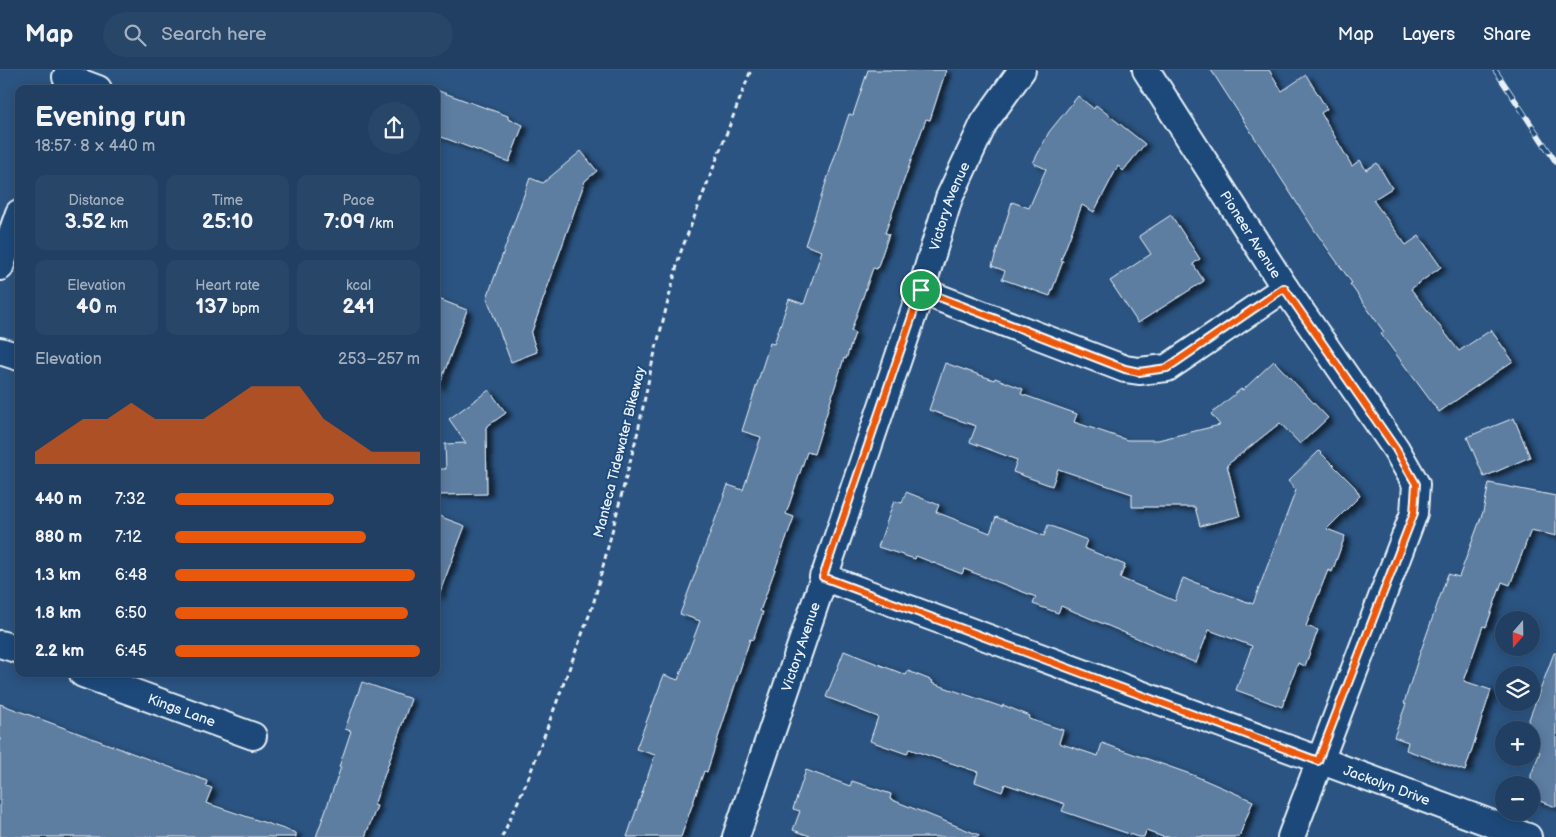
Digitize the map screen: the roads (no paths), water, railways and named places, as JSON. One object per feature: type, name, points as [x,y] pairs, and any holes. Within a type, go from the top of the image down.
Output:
[{"type":"street","name":"Victory Avenue","points":[[736,837],[921,290],[949,198],[980,132],[1016,76],[1022,70]]},
{"type":"street","name":"Pioneer Avenue","points":[[1146,70],[1284,288],[1396,449],[1416,484],[1414,513],[1318,761],[1291,837]]},
{"type":"street","points":[[65,79],[85,85]]},
{"type":"street","points":[[0,267],[15,224]]},
{"type":"street","points":[[921,290],[1125,369],[1139,372],[1167,368],[1284,288]]},
{"type":"street","points":[[0,351],[15,357]]},
{"type":"street","name":"Jackolyn Drive","points":[[823,577],[1528,837]]},
{"type":"street","points":[[0,644],[15,649]]},
{"type":"street","name":"Kings Lane","points":[[91,677],[253,736]]},
{"type":"railway","points":[[1495,70],[1556,162]]}]
